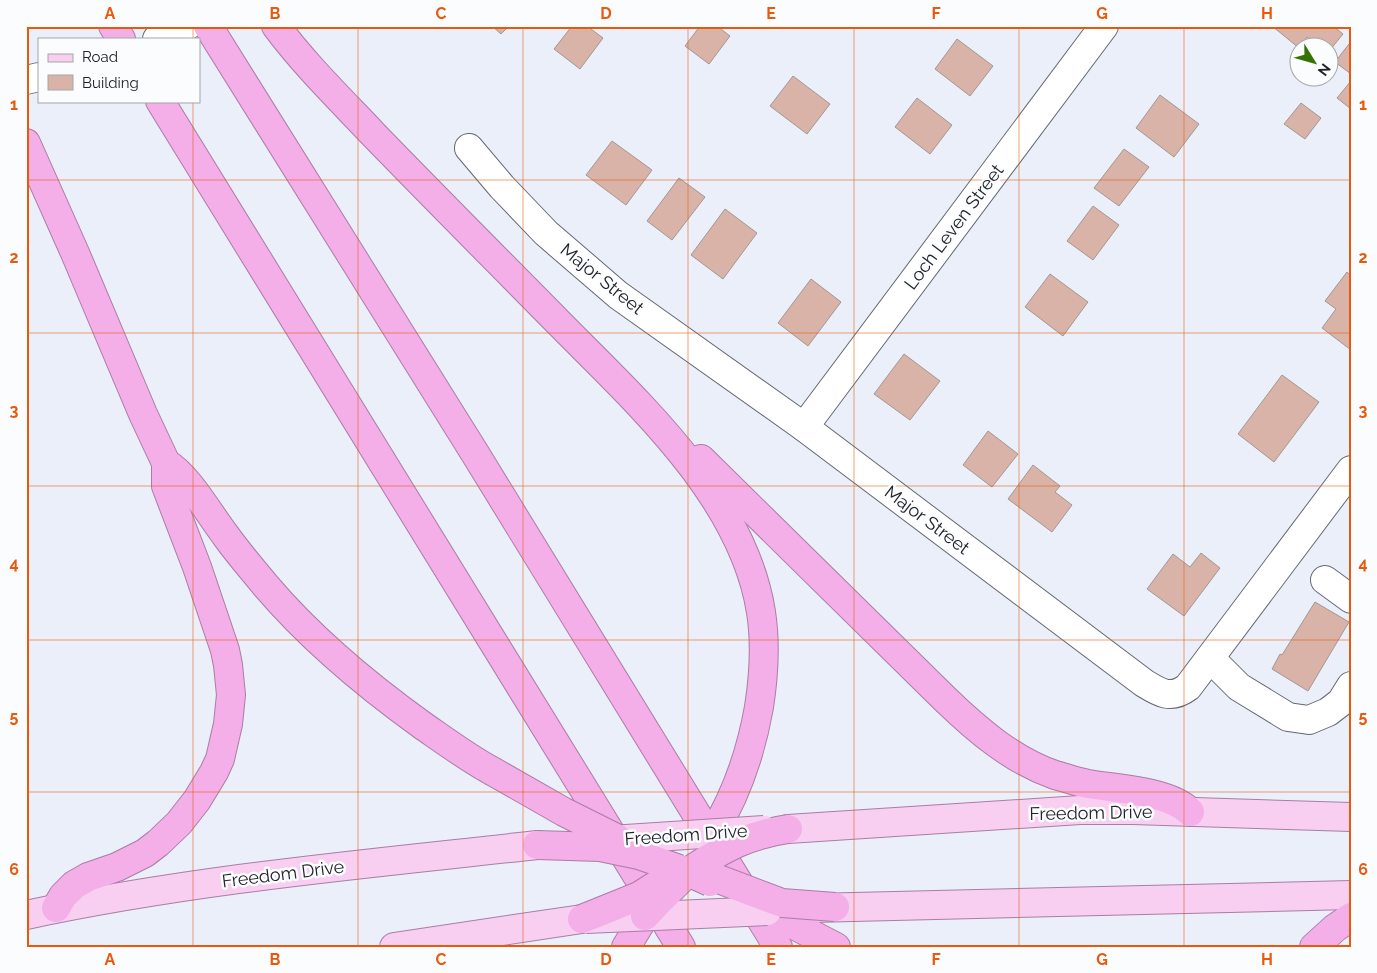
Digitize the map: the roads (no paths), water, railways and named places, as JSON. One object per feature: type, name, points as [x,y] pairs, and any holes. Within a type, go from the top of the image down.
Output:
[{"type":"highway","points":[[113,26],[119,38]]},
{"type":"highway","points":[[208,26],[476,455],[778,947]]},
{"type":"highway","points":[[276,26],[295,52],[383,145],[663,430],[691,465],[725,517],[738,539],[749,566],[761,610],[764,634],[764,672],[757,718],[746,762],[731,803],[713,834],[686,869],[645,916],[626,947]]},
{"type":"highway","points":[[161,102],[681,947]]},
{"type":"highway","points":[[26,143],[166,463],[174,468],[183,478],[230,542],[273,594],[316,638],[364,681],[397,707],[492,771],[564,812],[618,839],[686,869],[836,947]]},
{"type":"highway","points":[[663,430],[681,440],[690,448],[945,699],[992,740],[1022,760],[1053,774],[1086,784],[1161,796],[1181,804],[1190,812]]},
{"type":"highway","points":[[56,908],[63,896],[74,885],[88,877],[117,867],[145,853],[170,832],[207,785],[214,772],[224,742],[231,695],[228,664],[205,592],[166,486],[164,474],[166,463]]},
{"type":"highway","points":[[582,919],[639,896],[665,880],[742,840],[762,833],[788,829]]},
{"type":"highway","points":[[537,845],[600,847],[639,855],[686,869],[782,903],[835,907]]},
{"type":"highway","points":[[1314,947],[1335,928],[1351,917]]},
{"type":"main road","name":"Freedom Drive","points":[[26,915],[153,891],[301,871],[537,845],[618,839],[1080,810],[1351,817]]},
{"type":"main road","points":[[394,947],[582,919],[835,907],[1351,895]]},
{"type":"street","points":[[159,38],[187,26]]},
{"type":"street","name":"Loch Leven Street","points":[[804,427],[1104,26]]},
{"type":"street","name":"Major Street","points":[[469,148],[502,187],[546,233],[618,294],[804,427],[1136,677],[1162,694],[1180,693],[1188,687],[1351,470]]},
{"type":"street","points":[[1325,580],[1351,598]]},
{"type":"street","points":[[1210,658],[1239,687],[1288,718],[1309,720],[1328,712],[1341,702],[1351,686]]}]
